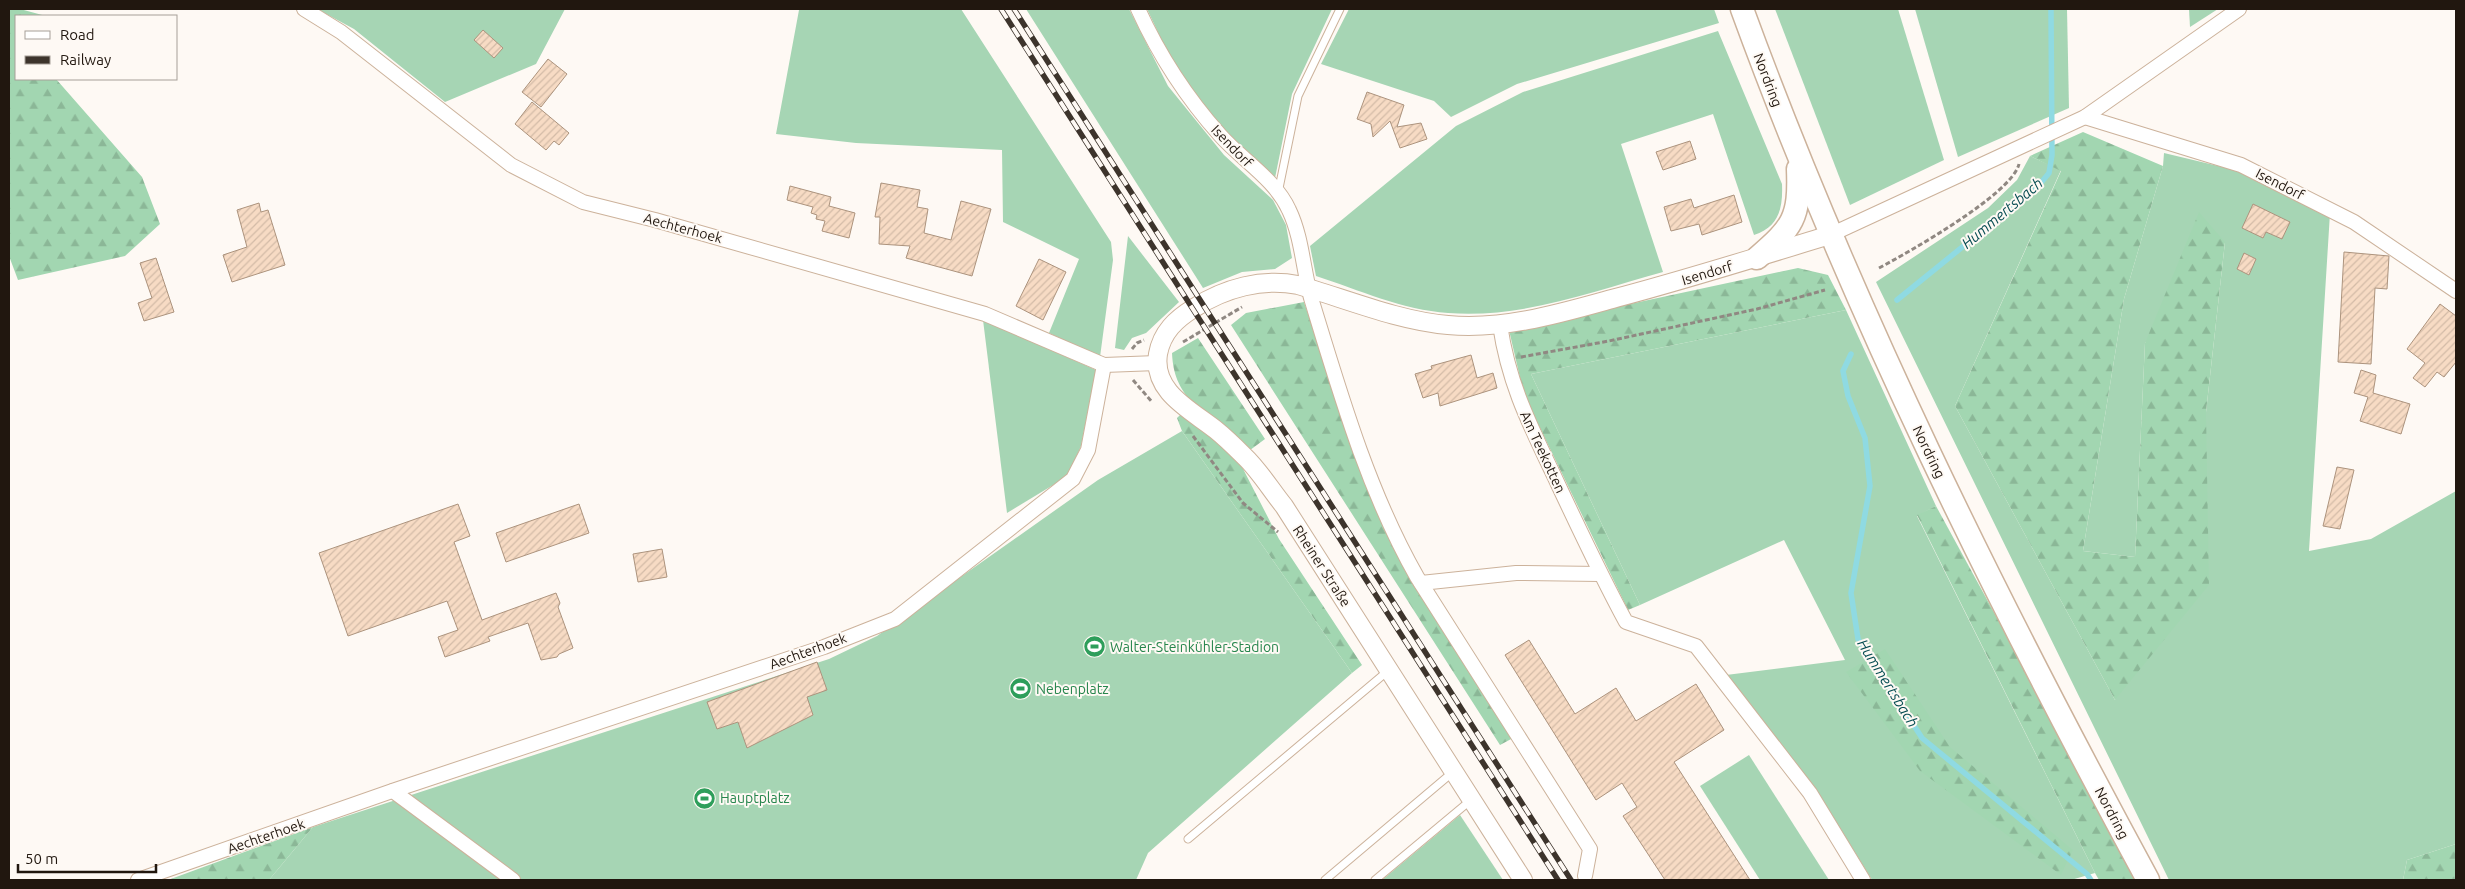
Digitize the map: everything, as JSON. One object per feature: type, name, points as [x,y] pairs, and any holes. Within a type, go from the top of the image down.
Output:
[{"type":"main road","name":"Nordring","points":[[1742,9],[1797,156],[1830,235],[1916,425],[2074,744],[2148,880]]},
{"type":"main road","points":[[1757,258],[1783,236],[1795,219],[1798,189],[1797,156]]},
{"type":"street","name":"Aechterhoek","points":[[304,9],[341,32],[511,165],[583,202],[665,223],[985,314],[1104,365],[1157,363]]},
{"type":"street","name":"Isendorf","points":[[1138,9],[1174,79],[1220,136],[1278,193],[1289,210],[1299,240],[1308,288]]},
{"type":"street","name":"Isendorf","points":[[1227,292],[1244,286],[1280,281],[1424,322],[1471,327],[1500,325],[1563,312],[1695,277],[1830,235],[2067,126],[2085,117],[2239,9]]},
{"type":"street","name":"Isendorf","points":[[2085,117],[2241,165],[2354,222],[2456,291]]},
{"type":"street","points":[[1308,288],[1342,396],[1394,535],[1421,583],[1590,850],[1584,876]]},
{"type":"street","name":"Rheiner Straße","points":[[1227,292],[1192,308],[1172,323],[1160,342],[1157,363],[1163,385],[1183,407],[1215,430],[1246,457],[1284,506],[1523,880]]},
{"type":"street","name":"Am Teekotten","points":[[1500,325],[1505,360],[1517,397],[1600,574],[1626,622],[1696,646],[1810,793],[1863,880]]},
{"type":"street","name":"Aechterhoek","points":[[138,880],[393,791],[824,646],[895,619],[1073,479],[1088,450],[1104,365]]},
{"type":"street","points":[[1421,583],[1516,573],[1600,574]]},
{"type":"street","points":[[393,791],[513,880]]},
{"type":"lane","points":[[1278,193],[1298,96],[1340,9]]},
{"type":"lane","points":[[1188,839],[1389,670]]},
{"type":"lane","points":[[1325,880],[1453,772]]},
{"type":"lane","points":[[1375,880],[1472,799]]},
{"type":"path","points":[[1879,268],[1993,196],[2017,171],[2027,143]]},
{"type":"path","points":[[1505,360],[1628,337],[1776,304],[1825,290]]},
{"type":"green space","points":[[9,9],[20,9],[42,15],[15,15],[15,80],[57,80],[142,177],[160,224],[125,256],[18,280],[9,256]]},
{"type":"green space","points":[[317,9],[565,9],[536,64],[445,102],[354,29]]},
{"type":"green space","points":[[768,9],[961,9],[1111,242],[1113,260],[1100,357],[1049,333],[1079,259],[1003,222],[1002,150],[856,143],[776,134],[799,10]]},
{"type":"green space","points":[[1026,9],[1129,9],[1168,86],[1224,155],[1273,200],[1286,225],[1292,258],[1275,269],[1242,272],[1203,288]]},
{"type":"green space","points":[[1147,9],[1332,9],[1292,94],[1275,178],[1226,134],[1179,77]]},
{"type":"green space","points":[[1349,9],[1714,9],[1719,23],[1517,84],[1451,117],[1434,101],[1321,64]]},
{"type":"green space","points":[[1775,9],[1898,9],[1944,160],[1850,205]]},
{"type":"green space","points":[[1915,9],[2067,9],[2069,108],[1958,157]]},
{"type":"green space","points":[[2189,9],[2218,9],[2190,27]]},
{"type":"green space","points":[[1718,31],[1782,184],[1782,201],[1778,216],[1769,227],[1754,235],[1713,114],[1621,144],[1663,272],[1557,302],[1503,312],[1475,314],[1448,313],[1414,308],[1381,299],[1316,276],[1310,246],[1456,126],[1523,92]]},
{"type":"green space","points":[[2083,132],[2163,166],[2124,299],[2083,551],[2135,557],[2145,343],[2199,212],[2225,242],[2206,412],[2209,585],[2115,700],[1955,406],[2061,171],[2030,156]]},
{"type":"green space","points":[[2164,153],[2235,170],[2330,213],[2309,551],[2371,539],[2456,491],[2456,844],[2407,860],[2403,880],[2169,880],[1876,282],[1988,208],[2017,180],[2030,156],[2061,170],[1955,406],[2115,700],[2206,412],[2225,242],[2145,343],[2135,557],[2083,551],[2124,299],[2163,166]]},
{"type":"green space","points":[[1128,236],[1179,302],[1146,333],[1132,338],[1124,350],[1115,348]]},
{"type":"green space","points":[[1798,268],[1828,275],[1846,310],[1531,374],[1640,605],[1628,610],[1524,395],[1509,330]]},
{"type":"green space","points":[[1304,302],[1339,405],[1391,538],[1513,738],[1500,745],[1231,325],[1246,313]]},
{"type":"green space","points":[[1846,310],[1936,506],[1917,516],[2095,873],[2071,880],[1872,880],[1816,789],[1726,675],[1845,660],[1784,540],[1640,605],[1531,374]]},
{"type":"green space","points":[[983,320],[1096,370],[1081,446],[1068,476],[1007,513]]},
{"type":"green space","points":[[1198,338],[1265,439],[1238,459],[1279,539],[1362,665],[1352,673],[1182,431],[1177,418],[1192,403],[1178,380],[1172,353]]},
{"type":"green space","name":"Walter-Steinkühler-Stadion","points":[[1182,431],[1352,673],[1148,853],[1136,880],[269,880],[313,827],[829,659],[877,636],[1098,480]]},
{"type":"green space","points":[[1936,506],[2140,880],[2099,880],[2095,873],[1917,515]]},
{"type":"green space","points":[[1885,649],[1950,747],[2073,850],[2061,875],[1920,771],[1846,672]]},
{"type":"green space","points":[[1749,755],[1829,880],[1760,880],[1700,786]]},
{"type":"green space","points":[[1460,815],[1503,880],[1382,880]]},
{"type":"green space","points":[[313,827],[269,880],[168,880]]},
{"type":"green space","points":[[2456,844],[2456,880],[2403,880],[2407,860]]},
{"type":"building","points":[[483,30],[503,48],[494,58],[474,40]]},
{"type":"building","points":[[548,59],[567,74],[541,107],[522,92]]},
{"type":"building","points":[[1367,92],[1404,105],[1397,127],[1421,123],[1427,139],[1400,148],[1390,121],[1373,137],[1371,124],[1357,119]]},
{"type":"building","points":[[532,102],[569,133],[559,145],[554,141],[546,150],[515,124]]},
{"type":"building","points":[[1690,141],[1696,159],[1663,170],[1656,152]]},
{"type":"building","points":[[881,183],[920,190],[917,207],[928,209],[924,233],[951,240],[961,201],[991,209],[972,276],[906,258],[910,246],[879,244],[880,217],[875,217]]},
{"type":"building","points":[[790,186],[831,197],[829,206],[855,213],[849,238],[822,231],[825,221],[816,219],[817,215],[811,213],[813,207],[787,200]]},
{"type":"building","points":[[1734,195],[1742,222],[1702,235],[1699,224],[1671,231],[1664,207],[1691,199],[1694,208]]},
{"type":"building","points":[[259,203],[261,212],[268,210],[285,265],[232,282],[223,255],[247,247],[237,210]]},
{"type":"building","points":[[2253,204],[2290,222],[2282,239],[2266,232],[2263,238],[2242,228]]},
{"type":"building","points":[[2344,252],[2389,256],[2387,289],[2375,288],[2371,364],[2338,362]]},
{"type":"building","points":[[2244,253],[2256,259],[2249,275],[2237,269]]},
{"type":"building","points":[[156,258],[174,312],[144,321],[138,303],[152,298],[140,263]]},
{"type":"building","points":[[1039,259],[1066,272],[1043,320],[1016,306]]},
{"type":"building","points":[[2440,304],[2456,316],[2456,362],[2444,377],[2437,372],[2425,387],[2413,378],[2425,363],[2407,349]]},
{"type":"building","points":[[1471,355],[1477,378],[1493,373],[1497,388],[1440,406],[1438,393],[1423,398],[1415,374],[1432,369],[1431,366]]},
{"type":"building","points":[[2361,370],[2376,375],[2373,393],[2410,404],[2401,434],[2360,421],[2368,397],[2354,393]]},
{"type":"building","points":[[2337,467],[2354,470],[2340,529],[2323,526]]},
{"type":"building","points":[[458,504],[470,536],[454,542],[482,620],[556,593],[560,603],[558,607],[573,648],[559,654],[557,657],[541,660],[528,623],[488,637],[490,641],[445,657],[438,637],[458,630],[447,601],[348,636],[319,553]]},
{"type":"building","points":[[579,504],[589,533],[506,562],[496,533]]},
{"type":"building","points":[[662,549],[667,577],[638,582],[633,554]]},
{"type":"building","points":[[1529,640],[1575,714],[1616,688],[1636,721],[1696,684],[1724,730],[1674,762],[1750,880],[1665,880],[1623,816],[1637,807],[1622,783],[1596,800],[1505,655]]},
{"type":"building","points":[[817,662],[827,690],[807,697],[813,715],[747,748],[738,722],[717,729],[707,702]]},
{"type":"waterway","name":"Hummertsbach","points":[[1897,300],[2040,184],[2049,173],[2052,155],[2051,9]]},
{"type":"waterway","name":"Hummertsbach","points":[[1851,354],[1843,371],[1848,396],[1865,438],[1870,486],[1851,593],[1858,639],[1922,738],[2087,874],[2091,880]]},
{"type":"railway","points":[[1001,9],[1558,880]]},
{"type":"railway","points":[[1014,9],[1571,880]]},
{"type":"place","name":"Walter-Steinkühler-Stadion","points":[[1094,647]]},
{"type":"place","name":"Nebenplatz","points":[[1020,689]]},
{"type":"place","name":"Hauptplatz","points":[[704,798]]}]
